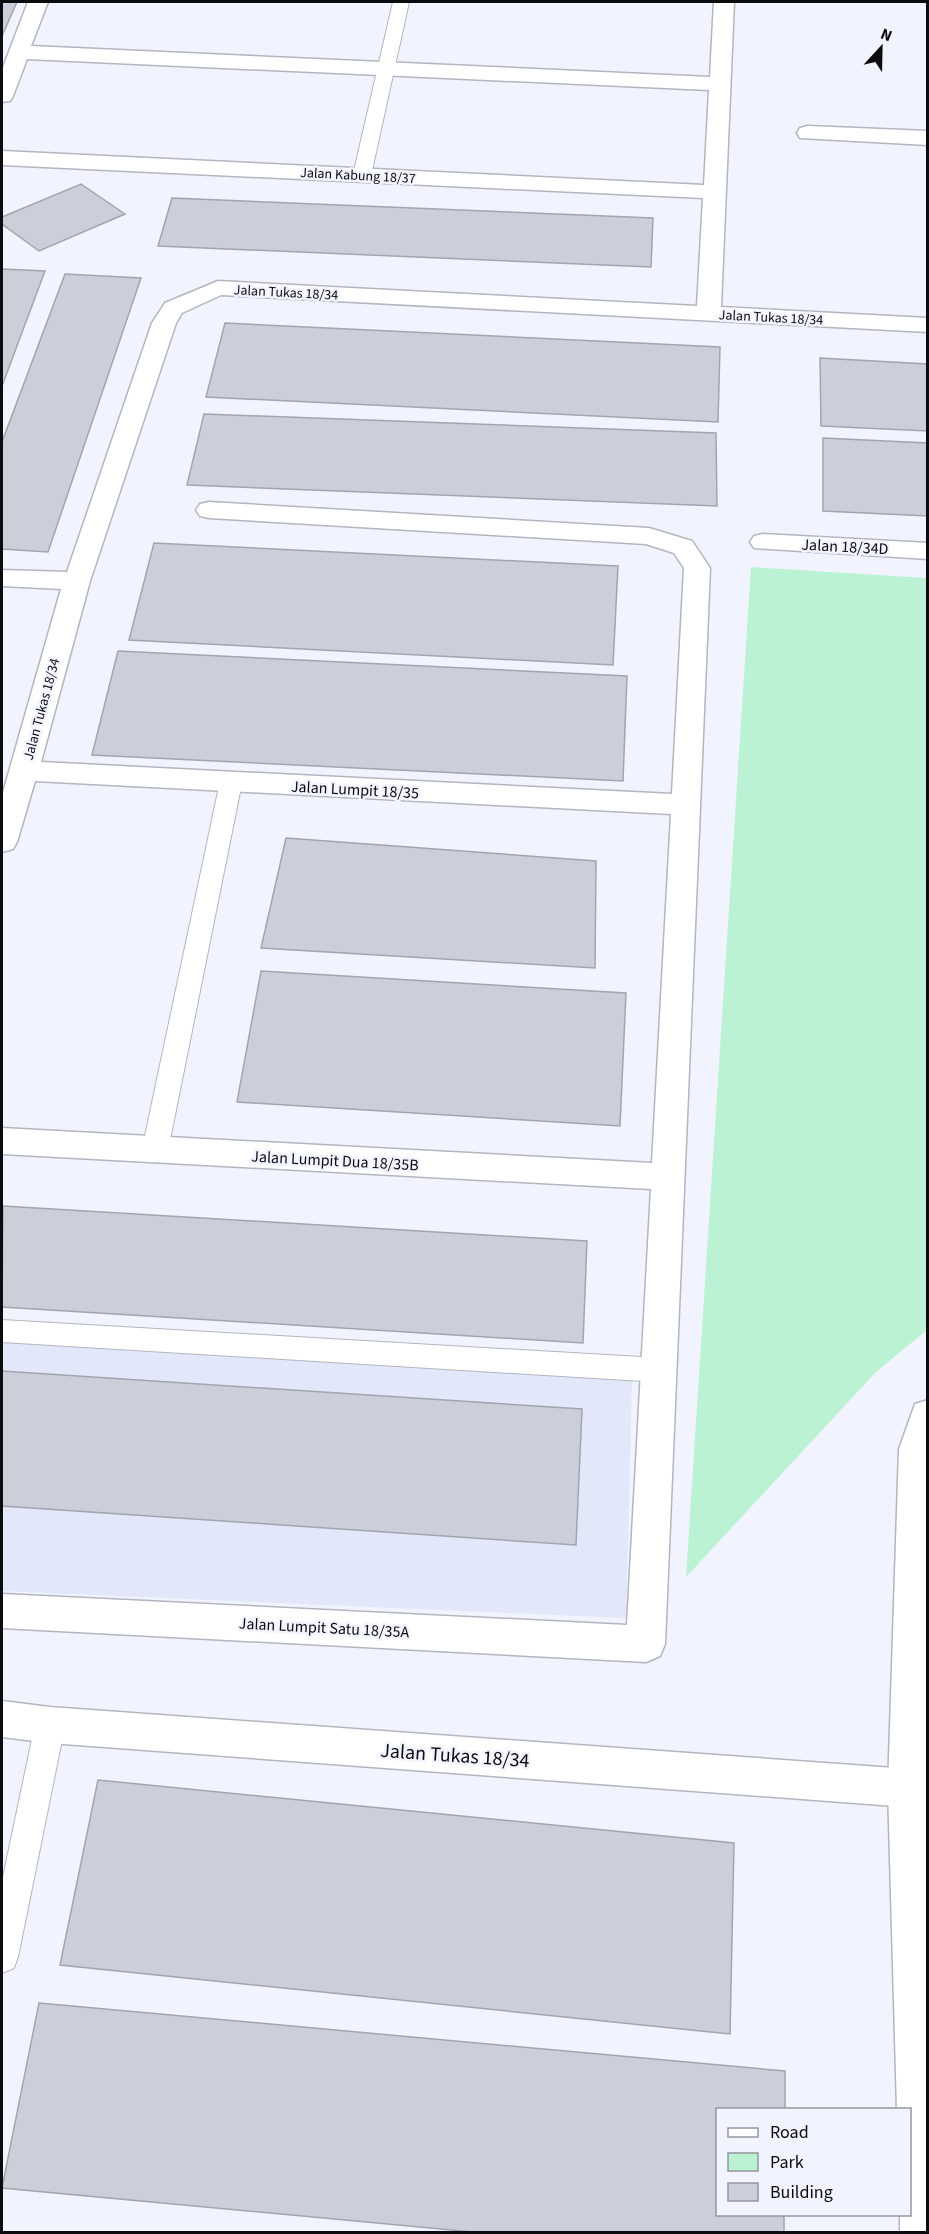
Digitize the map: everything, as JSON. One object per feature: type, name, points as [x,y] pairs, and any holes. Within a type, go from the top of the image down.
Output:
[{"type":"street","points":[[2,96],[38,2]]},
{"type":"street","points":[[709,314],[724,2]]},
{"type":"street","points":[[18,52],[720,84]]},
{"type":"street","points":[[808,133],[927,138]]},
{"type":"street","name":"Jalan Kabung 18/37","points":[[2,158],[715,192]]},
{"type":"street","name":"Jalan Tukas 18/34","points":[[2,842],[77,581],[164,323],[173,308],[190,298],[219,288],[927,325]]},
{"type":"street","points":[[209,510],[649,536],[683,547],[697,568],[659,1370]]},
{"type":"street","name":"Jalan 18/34D","points":[[763,542],[927,551]]},
{"type":"street","points":[[2,578],[77,581]]},
{"type":"street","name":"Jalan Lumpit 18/35","points":[[24,771],[686,805]]},
{"type":"street","name":"Jalan Lumpit Dua 18/35B","points":[[2,1141],[668,1177]]},
{"type":"street","name":"Jalan Lumpit Satu 18/35A","points":[[2,1611],[646,1644],[659,1370]]},
{"type":"street","points":[[923,2232],[908,1788],[917,1449],[927,1415]]},
{"type":"street","name":"Jalan Tukas 18/34","points":[[2,1719],[50,1725],[908,1788]]},
{"type":"lane","points":[[362,175],[401,2]]},
{"type":"lane","points":[[154,1150],[231,782]]},
{"type":"lane","points":[[2,1331],[659,1370]]},
{"type":"lane","points":[[2,1957],[50,1725]]},
{"type":"shaded area","points":[[2,1342],[632,1379],[626,1618],[2,1591]]},
{"type":"green space","points":[[751,567],[927,578],[927,1330],[876,1372],[686,1577]]},
{"type":"building","points":[[2,2],[17,2],[2,36]]},
{"type":"building","points":[[81,184],[125,214],[39,251],[2,224],[2,217]]},
{"type":"building","points":[[172,198],[653,218],[651,267],[158,246]]},
{"type":"building","points":[[2,269],[45,271],[2,386]]},
{"type":"building","points":[[65,274],[141,278],[48,552],[2,549],[2,442]]},
{"type":"building","points":[[225,323],[720,347],[718,422],[206,397]]},
{"type":"building","points":[[820,358],[928,364],[928,431],[821,426]]},
{"type":"building","points":[[204,414],[716,433],[717,506],[187,485]]},
{"type":"building","points":[[823,438],[928,443],[928,516],[823,511]]},
{"type":"building","points":[[154,543],[618,566],[613,665],[129,640]]},
{"type":"building","points":[[118,651],[627,676],[623,781],[92,755]]},
{"type":"building","points":[[286,838],[596,861],[595,968],[261,948]]},
{"type":"building","points":[[261,971],[626,993],[620,1126],[237,1102]]},
{"type":"building","points":[[3,1206],[587,1241],[583,1343],[2,1307]]},
{"type":"building","points":[[2,1371],[582,1409],[576,1545],[2,1506]]},
{"type":"building","points":[[98,1780],[734,1843],[730,2034],[60,1965]]},
{"type":"building","points":[[39,2003],[785,2071],[785,2108],[716,2108],[716,2216],[784,2216],[784,2232],[473,2232],[2,2188]]}]
